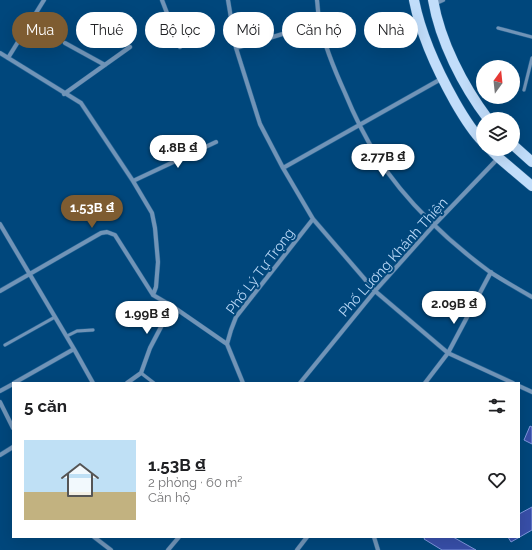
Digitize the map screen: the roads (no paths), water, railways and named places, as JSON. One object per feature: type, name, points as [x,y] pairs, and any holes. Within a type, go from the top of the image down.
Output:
[{"type":"main road","points":[[414,0],[422,31],[442,78],[467,121],[476,133]]},
{"type":"main road","points":[[436,1],[443,33],[458,71],[483,112]]},
{"type":"main road","points":[[520,151],[532,162]]},
{"type":"main road","points":[[499,158],[532,186]]},
{"type":"street","points":[[8,58],[44,0]]},
{"type":"street","points":[[162,0],[167,12]]},
{"type":"street","points":[[228,0],[230,12]]},
{"type":"street","points":[[317,0],[318,12]]},
{"type":"street","points":[[68,45],[105,65]]},
{"type":"street","points":[[64,94],[129,48]]},
{"type":"street","points":[[236,48],[260,124],[283,168],[313,219],[375,291],[448,353],[510,382]]},
{"type":"street","points":[[327,48],[359,126],[378,159],[406,195],[455,245],[491,272],[532,297]]},
{"type":"street","points":[[0,53],[64,94],[81,103],[132,181],[152,213],[155,228],[158,262],[156,287],[153,296]]},
{"type":"street","points":[[283,168],[442,78]]},
{"type":"street","points":[[132,181],[216,142]]},
{"type":"street","name":"Phố Lương Khánh Thiện","points":[[301,382],[375,291],[434,225],[499,158]]},
{"type":"street","name":"Phố Lý Tự Trọng","points":[[227,344],[236,317],[313,219]]},
{"type":"street","points":[[0,224],[67,336],[92,382]]},
{"type":"street","points":[[0,291],[101,233],[107,232],[115,235],[153,296],[172,306],[227,344],[242,382]]},
{"type":"street","points":[[426,382],[448,353],[491,272]]},
{"type":"street","points":[[128,382],[141,373],[150,348],[172,306]]},
{"type":"street","points":[[16,382],[74,349]]},
{"type":"street","points":[[0,391],[12,384]]},
{"type":"street","points":[[520,386],[532,392]]},
{"type":"street","points":[[0,402],[12,426]]},
{"type":"street","points":[[0,455],[12,449]]},
{"type":"street","points":[[95,538],[111,550]]},
{"type":"street","points":[[168,550],[178,538]]},
{"type":"street","points":[[297,550],[306,538]]},
{"type":"street","points":[[374,538],[378,550]]},
{"type":"lane","points":[[498,28],[532,37]]},
{"type":"lane","points":[[524,90],[532,58]]},
{"type":"lane","points":[[5,345],[55,317]]},
{"type":"lane","points":[[67,336],[77,331],[93,330]]},
{"type":"lane","points":[[141,373],[153,382]]}]
